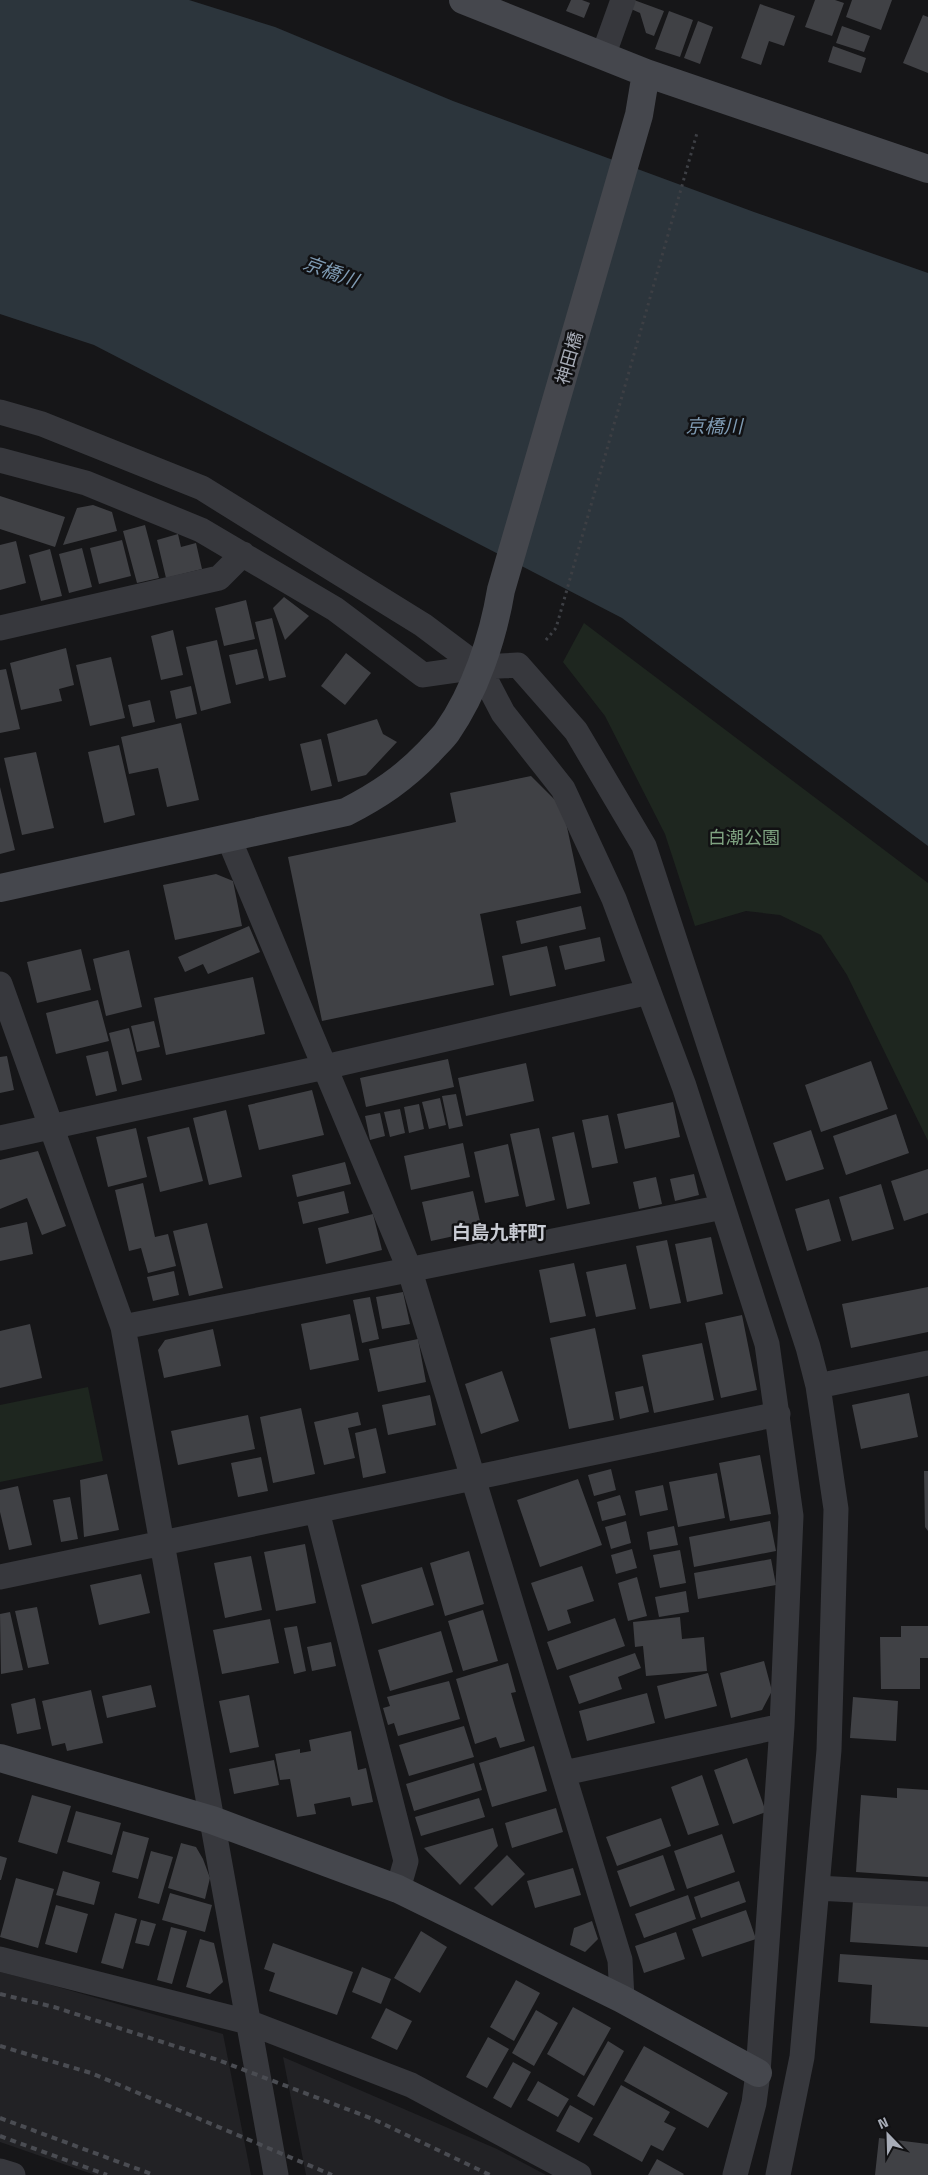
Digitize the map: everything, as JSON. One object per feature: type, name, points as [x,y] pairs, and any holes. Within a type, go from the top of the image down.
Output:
[{"type":"street","points":[[463,0],[646,73],[928,169]]},
{"type":"street","points":[[603,56],[623,0]]},
{"type":"street","name":"神田橋","points":[[0,888],[346,812],[379,795],[408,774],[447,733],[467,696],[479,667],[498,609],[501,590],[636,125],[646,73]]},
{"type":"street","points":[[0,412],[42,424],[202,488],[423,625],[479,667],[503,713],[563,789],[614,899],[684,1086],[767,1344],[791,1516],[782,1726],[758,2073],[754,2103],[735,2175]]},
{"type":"street","points":[[0,460],[86,483],[201,530],[335,609],[423,675],[479,667],[518,665],[576,731],[644,846],[808,1346],[818,1386],[836,1518],[829,1750],[817,1888],[802,2057],[778,2175]]},
{"type":"street","points":[[0,628],[219,578],[243,554]]},
{"type":"street","points":[[229,839],[409,1268],[475,1478],[620,1960],[622,1999]]},
{"type":"street","points":[[0,984],[123,1327],[276,2175]]},
{"type":"street","points":[[0,1138],[325,1067],[649,992]]},
{"type":"street","points":[[123,1327],[409,1268],[723,1207]]},
{"type":"street","points":[[818,1386],[928,1363]]},
{"type":"street","points":[[0,1577],[778,1414]]},
{"type":"street","points":[[317,1511],[406,1861],[398,1889]]},
{"type":"street","points":[[564,1773],[782,1726]]},
{"type":"street","points":[[0,1758],[212,1820],[398,1889],[622,1999],[758,2073]]},
{"type":"street","points":[[817,1888],[928,1894]]},
{"type":"street","points":[[0,1959],[248,2022],[411,2084],[579,2175]]},
{"type":"street","points":[[0,2170],[13,2175]]},
{"type":"path","points":[[546,640],[556,628],[698,133]]},
{"type":"shaded area","points":[[0,1972],[223,2034],[251,2175],[95,2175],[0,2142]]},
{"type":"shaded area","points":[[283,2057],[497,2149],[546,2175],[306,2175]]},
{"type":"green space","name":"白潮公園","points":[[584,623],[928,883],[928,1141],[847,975],[821,935],[780,915],[746,911],[695,926],[665,834],[605,716],[563,662]]},
{"type":"green space","points":[[88,1387],[103,1461],[0,1482],[0,1405]]},
{"type":"water","name":"京橋川","points":[[0,0],[189,0],[275,27],[453,101],[754,212],[928,273],[928,846],[622,618],[94,345],[0,314]]},
{"type":"building","points":[[571,0],[582,0],[590,3],[584,18],[566,11]]},
{"type":"building","points":[[634,0],[664,11],[654,36],[646,33],[640,13],[631,9]]},
{"type":"building","points":[[815,0],[835,0],[844,3],[832,36],[805,27]]},
{"type":"building","points":[[852,0],[892,0],[881,30],[846,17]]},
{"type":"building","points":[[760,4],[795,16],[784,46],[769,41],[761,65],[741,58]]},
{"type":"building","points":[[669,11],[693,20],[680,57],[655,49]]},
{"type":"building","points":[[923,15],[928,17],[928,73],[903,63]]},
{"type":"building","points":[[698,21],[713,27],[700,64],[684,58]]},
{"type":"building","points":[[842,26],[870,36],[864,52],[836,43]]},
{"type":"building","points":[[833,46],[866,58],[861,73],[828,62]]},
{"type":"building","points":[[0,496],[65,517],[55,547],[0,529]]},
{"type":"building","points":[[93,505],[112,512],[117,531],[63,545],[77,508]]},
{"type":"building","points":[[145,525],[159,578],[137,583],[123,531]]},
{"type":"building","points":[[178,534],[181,547],[196,543],[202,569],[166,578],[157,540]]},
{"type":"building","points":[[122,540],[131,576],[99,584],[90,548]]},
{"type":"building","points":[[16,541],[26,583],[0,590],[0,545]]},
{"type":"building","points":[[82,548],[92,587],[69,593],[59,554]]},
{"type":"building","points":[[50,549],[62,596],[41,601],[29,555]]},
{"type":"building","points":[[284,597],[309,616],[285,640],[273,608]]},
{"type":"building","points":[[246,600],[255,639],[224,646],[215,608]]},
{"type":"building","points":[[272,618],[286,677],[269,681],[255,622]]},
{"type":"building","points":[[173,630],[183,675],[161,680],[151,636]]},
{"type":"building","points":[[217,640],[231,703],[201,711],[186,647]]},
{"type":"building","points":[[66,648],[74,685],[59,689],[62,701],[21,710],[10,663]]},
{"type":"building","points":[[257,649],[264,678],[236,685],[229,655]]},
{"type":"building","points":[[346,653],[371,673],[345,705],[321,686]]},
{"type":"building","points":[[111,657],[125,718],[90,726],[76,665]]},
{"type":"building","points":[[6,669],[20,729],[0,733],[0,670]]},
{"type":"building","points":[[191,686],[197,714],[176,719],[170,691]]},
{"type":"building","points":[[150,700],[155,722],[133,727],[128,705]]},
{"type":"building","points":[[377,719],[383,734],[397,742],[366,775],[338,782],[327,734]]},
{"type":"building","points":[[181,723],[199,800],[167,807],[158,768],[129,774],[121,737]]},
{"type":"building","points":[[321,739],[332,786],[311,791],[300,744]]},
{"type":"building","points":[[119,745],[135,815],[104,823],[88,752]]},
{"type":"building","points":[[36,752],[54,828],[22,835],[4,758]]},
{"type":"building","points":[[531,776],[563,808],[581,893],[480,914],[494,985],[322,1021],[288,857],[456,822],[450,793]]},
{"type":"building","points":[[0,787],[15,850],[0,854]]},
{"type":"building","points":[[216,874],[233,881],[242,926],[175,940],[163,885]]},
{"type":"building","points":[[581,906],[586,929],[521,944],[516,921]]},
{"type":"building","points":[[249,926],[260,952],[208,974],[203,964],[185,972],[178,957]]},
{"type":"building","points":[[600,937],[605,961],[565,970],[559,946]]},
{"type":"building","points":[[547,946],[556,986],[510,996],[502,956]]},
{"type":"building","points":[[81,949],[91,990],[37,1003],[27,962]]},
{"type":"building","points":[[129,950],[142,1007],[106,1016],[93,959]]},
{"type":"building","points":[[253,977],[265,1034],[166,1055],[154,998]]},
{"type":"building","points":[[98,1000],[109,1041],[56,1054],[46,1013]]},
{"type":"building","points":[[154,1021],[160,1047],[137,1052],[131,1026]]},
{"type":"building","points":[[129,1028],[142,1080],[122,1085],[109,1033]]},
{"type":"building","points":[[108,1051],[117,1091],[96,1096],[86,1056]]},
{"type":"building","points":[[7,1056],[14,1090],[0,1093],[0,1057]]},
{"type":"building","points":[[448,1059],[454,1087],[366,1107],[360,1078]]},
{"type":"building","points":[[871,1061],[888,1109],[821,1132],[805,1085]]},
{"type":"building","points":[[526,1063],[534,1101],[466,1116],[458,1078]]},
{"type":"building","points":[[312,1090],[324,1135],[259,1150],[248,1105]]},
{"type":"building","points":[[456,1094],[463,1126],[449,1129],[442,1096]]},
{"type":"building","points":[[440,1098],[446,1125],[429,1129],[422,1102]]},
{"type":"building","points":[[673,1102],[680,1137],[625,1149],[617,1114]]},
{"type":"building","points":[[419,1104],[424,1129],[409,1133],[404,1107]]},
{"type":"building","points":[[400,1109],[405,1133],[390,1137],[384,1112]]},
{"type":"building","points":[[226,1110],[242,1177],[209,1185],[193,1118]]},
{"type":"building","points":[[380,1113],[385,1136],[370,1140],[365,1116]]},
{"type":"building","points":[[896,1114],[909,1153],[846,1175],[833,1136]]},
{"type":"building","points":[[608,1115],[618,1163],[592,1168],[582,1120]]},
{"type":"building","points":[[189,1127],[203,1181],[160,1192],[147,1137]]},
{"type":"building","points":[[136,1128],[147,1177],[108,1187],[96,1137]]},
{"type":"building","points":[[539,1128],[555,1200],[526,1207],[510,1134]]},
{"type":"building","points":[[811,1130],[824,1169],[786,1181],[773,1143]]},
{"type":"building","points":[[574,1132],[590,1204],[567,1209],[552,1137]]},
{"type":"building","points":[[463,1143],[470,1177],[411,1190],[404,1156]]},
{"type":"building","points":[[508,1144],[519,1196],[485,1203],[474,1152]]},
{"type":"building","points":[[38,1151],[66,1226],[42,1235],[27,1198],[0,1209],[0,1160]]},
{"type":"building","points":[[345,1162],[351,1184],[297,1197],[292,1175]]},
{"type":"building","points":[[928,1169],[928,1213],[904,1221],[891,1181]]},
{"type":"building","points":[[694,1174],[699,1195],[675,1201],[670,1179]]},
{"type":"building","points":[[656,1177],[662,1204],[639,1209],[633,1182]]},
{"type":"building","points":[[143,1183],[155,1237],[168,1234],[176,1266],[148,1273],[141,1248],[129,1251],[115,1190]]},
{"type":"building","points":[[881,1184],[894,1229],[852,1241],[839,1197]]},
{"type":"building","points":[[344,1191],[349,1213],[303,1224],[298,1202]]},
{"type":"building","points":[[473,1191],[482,1230],[431,1241],[422,1202]]},
{"type":"building","points":[[829,1199],[841,1241],[807,1251],[795,1209]]},
{"type":"building","points":[[373,1214],[382,1250],[326,1264],[318,1228]]},
{"type":"building","points":[[27,1222],[33,1254],[0,1261],[0,1228]]},
{"type":"building","points":[[207,1223],[223,1288],[189,1296],[173,1231]]},
{"type":"building","points":[[711,1237],[723,1294],[687,1302],[675,1244]]},
{"type":"building","points":[[667,1240],[681,1303],[650,1309],[636,1246]]},
{"type":"building","points":[[574,1263],[586,1316],[550,1323],[539,1270]]},
{"type":"building","points":[[626,1264],[636,1309],[596,1317],[586,1272]]},
{"type":"building","points":[[174,1271],[179,1295],[153,1301],[147,1277]]},
{"type":"building","points":[[928,1287],[928,1332],[851,1348],[842,1304]]},
{"type":"building","points":[[403,1292],[410,1324],[382,1329],[376,1297]]},
{"type":"building","points":[[370,1297],[379,1339],[362,1343],[353,1300]]},
{"type":"building","points":[[350,1314],[359,1360],[310,1370],[301,1324]]},
{"type":"building","points":[[742,1315],[757,1390],[721,1398],[705,1323]]},
{"type":"building","points":[[30,1324],[42,1378],[0,1388],[0,1331]]},
{"type":"building","points":[[595,1328],[614,1420],[569,1429],[550,1338]]},
{"type":"building","points":[[213,1329],[221,1366],[164,1378],[158,1350],[165,1340]]},
{"type":"building","points":[[418,1339],[426,1382],[378,1392],[369,1349]]},
{"type":"building","points":[[702,1343],[714,1400],[654,1413],[642,1355]]},
{"type":"building","points":[[502,1371],[519,1421],[481,1434],[465,1384]]},
{"type":"building","points":[[643,1386],[649,1412],[620,1419],[615,1392]]},
{"type":"building","points":[[909,1393],[918,1437],[861,1449],[852,1405]]},
{"type":"building","points":[[430,1395],[436,1425],[388,1435],[382,1405]]},
{"type":"building","points":[[301,1408],[315,1474],[273,1483],[260,1417]]},
{"type":"building","points":[[358,1412],[361,1425],[348,1428],[355,1458],[324,1465],[314,1422]]},
{"type":"building","points":[[248,1415],[255,1449],[178,1465],[171,1431]]},
{"type":"building","points":[[376,1428],[386,1473],[363,1478],[355,1433]]},
{"type":"building","points":[[760,1455],[771,1514],[730,1521],[719,1463]]},
{"type":"building","points":[[261,1457],[268,1491],[238,1497],[231,1463]]},
{"type":"building","points":[[611,1469],[616,1490],[594,1496],[588,1475]]},
{"type":"building","points":[[924,1471],[928,1471],[928,1531],[925,1527]]},
{"type":"building","points":[[717,1473],[725,1518],[678,1527],[669,1482]]},
{"type":"building","points":[[107,1474],[119,1530],[84,1537],[80,1480]]},
{"type":"building","points":[[578,1479],[602,1545],[540,1567],[517,1500]]},
{"type":"building","points":[[663,1485],[668,1510],[640,1516],[635,1491]]},
{"type":"building","points":[[18,1486],[32,1545],[9,1550],[0,1512],[0,1490]]},
{"type":"building","points":[[620,1495],[626,1515],[602,1521],[597,1502]]},
{"type":"building","points":[[70,1497],[78,1539],[61,1542],[53,1500]]},
{"type":"building","points":[[626,1521],[631,1543],[611,1549],[605,1527]]},
{"type":"building","points":[[770,1521],[776,1551],[694,1567],[689,1537]]},
{"type":"building","points":[[674,1526],[678,1545],[650,1550],[647,1532]]},
{"type":"building","points":[[305,1544],[316,1603],[276,1611],[264,1552]]},
{"type":"building","points":[[632,1549],[637,1568],[616,1574],[611,1555]]},
{"type":"building","points":[[680,1550],[686,1583],[660,1588],[653,1555]]},
{"type":"building","points":[[469,1551],[484,1604],[445,1616],[430,1563]]},
{"type":"building","points":[[251,1556],[262,1610],[225,1618],[214,1563]]},
{"type":"building","points":[[771,1559],[776,1585],[698,1599],[694,1573]]},
{"type":"building","points":[[582,1566],[594,1601],[567,1610],[571,1623],[548,1631],[531,1583]]},
{"type":"building","points":[[422,1567],[434,1605],[372,1624],[361,1585]]},
{"type":"building","points":[[141,1574],[150,1613],[99,1625],[90,1585]]},
{"type":"building","points":[[637,1577],[647,1616],[628,1621],[618,1583]]},
{"type":"building","points":[[686,1591],[689,1612],[659,1617],[655,1597]]},
{"type":"building","points":[[37,1607],[49,1664],[28,1668],[15,1611]]},
{"type":"building","points":[[483,1610],[498,1661],[463,1671],[448,1621]]},
{"type":"building","points":[[10,1612],[23,1670],[1,1674],[0,1614]]},
{"type":"building","points":[[680,1617],[682,1639],[704,1637],[707,1671],[646,1676],[643,1646],[635,1647],[633,1622]]},
{"type":"building","points":[[615,1618],[625,1646],[557,1670],[547,1642]]},
{"type":"building","points":[[270,1619],[279,1663],[222,1674],[213,1630]]},
{"type":"building","points":[[297,1626],[306,1671],[294,1674],[284,1628]]},
{"type":"building","points":[[901,1626],[928,1626],[928,1658],[920,1658],[920,1689],[881,1689],[880,1637],[901,1637]]},
{"type":"building","points":[[441,1631],[453,1672],[390,1691],[378,1650]]},
{"type":"building","points":[[331,1642],[336,1666],[312,1671],[307,1647]]},
{"type":"building","points":[[635,1653],[641,1668],[618,1677],[622,1689],[579,1704],[569,1676]]},
{"type":"building","points":[[764,1661],[772,1691],[762,1710],[731,1718],[720,1673]]},
{"type":"building","points":[[508,1663],[516,1692],[511,1693],[525,1741],[500,1748],[496,1737],[475,1744],[456,1679]]},
{"type":"building","points":[[708,1673],[717,1706],[665,1719],[657,1686]]},
{"type":"building","points":[[449,1681],[460,1719],[398,1736],[394,1723],[388,1725],[383,1708],[390,1706],[387,1697]]},
{"type":"building","points":[[151,1685],[156,1707],[107,1718],[102,1696]]},
{"type":"building","points":[[91,1690],[103,1743],[67,1751],[65,1743],[52,1746],[42,1701]]},
{"type":"building","points":[[647,1693],[655,1723],[587,1741],[579,1711]]},
{"type":"building","points":[[249,1695],[259,1747],[230,1753],[219,1701]]},
{"type":"building","points":[[853,1697],[898,1701],[896,1741],[850,1738]]},
{"type":"building","points":[[35,1698],[41,1729],[17,1734],[11,1704]]},
{"type":"building","points":[[464,1726],[474,1757],[409,1776],[399,1745]]},
{"type":"building","points":[[351,1731],[358,1770],[366,1768],[373,1802],[352,1806],[350,1797],[314,1804],[316,1814],[297,1817],[290,1779],[280,1780],[275,1754],[300,1749],[300,1753],[311,1751],[309,1740]]},
{"type":"building","points":[[534,1746],[547,1791],[492,1807],[479,1763]]},
{"type":"building","points":[[747,1758],[766,1812],[733,1824],[714,1770]]},
{"type":"building","points":[[274,1760],[279,1785],[234,1794],[229,1769]]},
{"type":"building","points":[[474,1763],[482,1790],[414,1811],[406,1784]]},
{"type":"building","points":[[702,1775],[719,1825],[688,1835],[671,1787]]},
{"type":"building","points":[[897,1788],[928,1790],[928,1877],[856,1872],[861,1795],[897,1798]]},
{"type":"building","points":[[32,1795],[71,1806],[57,1854],[18,1842]]},
{"type":"building","points":[[479,1798],[485,1817],[421,1836],[415,1817]]},
{"type":"building","points":[[556,1808],[563,1832],[512,1848],[505,1823]]},
{"type":"building","points":[[76,1811],[121,1823],[112,1855],[67,1842]]},
{"type":"building","points":[[661,1818],[671,1846],[617,1866],[606,1837]]},
{"type":"building","points":[[493,1828],[498,1846],[460,1885],[424,1848]]},
{"type":"building","points":[[123,1831],[149,1838],[138,1879],[112,1872]]},
{"type":"building","points":[[722,1834],[735,1872],[687,1889],[674,1851]]},
{"type":"building","points":[[181,1843],[196,1847],[203,1859],[210,1878],[205,1899],[168,1888]]},
{"type":"building","points":[[151,1851],[173,1857],[159,1904],[138,1898]]},
{"type":"building","points":[[507,1855],[525,1874],[492,1906],[474,1888]]},
{"type":"building","points":[[663,1855],[675,1890],[630,1907],[617,1871]]},
{"type":"building","points":[[0,1856],[7,1858],[1,1880],[0,1880]]},
{"type":"building","points":[[573,1868],[581,1895],[535,1908],[527,1881]]},
{"type":"building","points":[[63,1871],[100,1882],[94,1905],[56,1895]]},
{"type":"building","points":[[16,1878],[54,1889],[38,1948],[0,1937]]},
{"type":"building","points":[[739,1881],[746,1902],[701,1918],[694,1897]]},
{"type":"building","points":[[170,1893],[212,1905],[205,1932],[162,1920]]},
{"type":"building","points":[[688,1895],[696,1919],[644,1938],[635,1914]]},
{"type":"building","points":[[853,1900],[928,1906],[928,1947],[850,1942]]},
{"type":"building","points":[[56,1905],[88,1914],[77,1953],[45,1944]]},
{"type":"building","points":[[746,1910],[756,1939],[702,1957],[692,1929]]},
{"type":"building","points":[[115,1913],[137,1919],[123,1969],[101,1963]]},
{"type":"building","points":[[141,1920],[156,1924],[149,1946],[135,1943]]},
{"type":"building","points":[[592,1921],[598,1939],[585,1952],[570,1945],[574,1928]]},
{"type":"building","points":[[171,1927],[187,1931],[172,1984],[157,1980]]},
{"type":"building","points":[[421,1931],[447,1947],[420,1993],[394,1978]]},
{"type":"building","points":[[676,1932],[685,1959],[644,1973],[635,1946]]},
{"type":"building","points":[[200,1939],[214,1943],[223,1982],[210,1994],[186,1987]]},
{"type":"building","points":[[273,1943],[353,1972],[337,2015],[269,1991],[275,1973],[264,1969]]},
{"type":"building","points":[[840,1954],[928,1960],[928,2027],[870,2023],[872,1985],[838,1982]]},
{"type":"building","points":[[362,1967],[391,1979],[381,2004],[352,1992]]},
{"type":"building","points":[[516,1980],[540,1993],[514,2041],[490,2027]]},
{"type":"building","points":[[573,2007],[611,2028],[584,2076],[547,2054]]},
{"type":"building","points":[[386,2008],[412,2021],[397,2050],[371,2038]]},
{"type":"building","points":[[536,2010],[558,2023],[534,2066],[512,2053]]},
{"type":"building","points":[[488,2037],[509,2049],[487,2088],[466,2077]]},
{"type":"building","points":[[608,2041],[624,2051],[594,2106],[577,2096]]},
{"type":"building","points":[[644,2046],[728,2093],[708,2128],[624,2081]]},
{"type":"building","points":[[513,2062],[531,2072],[511,2108],[493,2098]]},
{"type":"building","points":[[538,2081],[569,2099],[558,2117],[527,2100]]},
{"type":"building","points":[[621,2085],[670,2112],[664,2122],[676,2128],[663,2151],[651,2145],[642,2162],[593,2135]]},
{"type":"building","points":[[570,2105],[593,2118],[579,2143],[556,2131]]},
{"type":"building","points":[[879,2138],[928,2144],[928,2175],[875,2175]]},
{"type":"building","points":[[657,2159],[684,2174],[648,2175]]},
{"type":"railway","points":[[0,1994],[54,2007],[218,2060],[373,2119],[490,2175]]},
{"type":"railway","points":[[0,2046],[91,2073],[332,2175]]},
{"type":"railway","points":[[0,2118],[154,2175]]},
{"type":"railway","points":[[0,2136],[107,2175]]},
{"type":"district","name":"白島九軒町","points":[[499,1231]]}]
